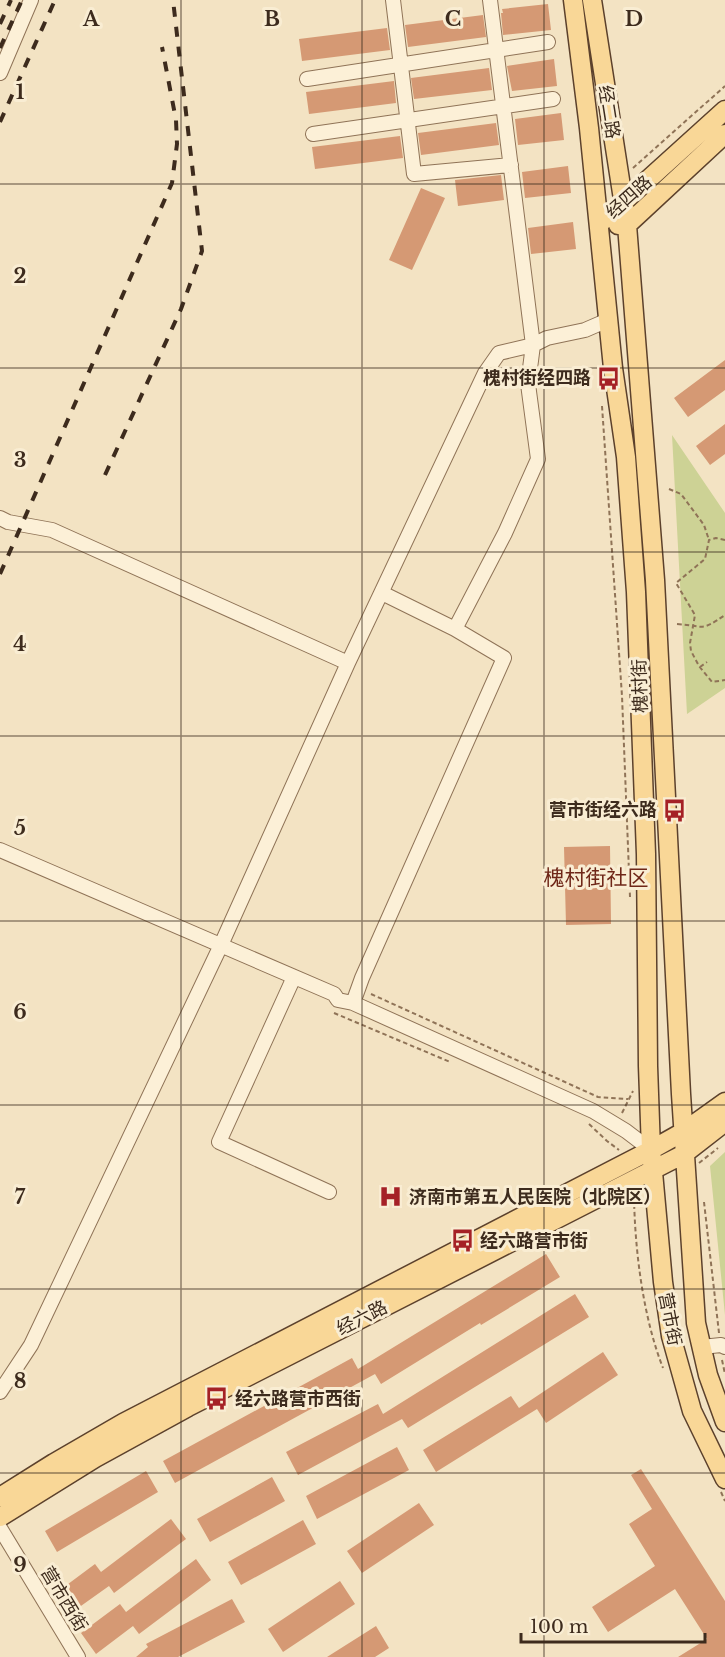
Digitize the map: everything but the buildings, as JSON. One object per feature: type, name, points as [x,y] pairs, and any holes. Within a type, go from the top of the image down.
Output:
[{"type":"main road","name":"经二路","points":[[573,0],[598,225]]},
{"type":"main road","name":"经二路","points":[[592,0],[627,225]]},
{"type":"main road","name":"经四路","points":[[598,225],[725,110]]},
{"type":"main road","name":"经四路","points":[[598,225],[627,225],[725,134]]},
{"type":"main road","name":"槐村街","points":[[598,225],[613,368],[626,457],[636,592],[646,854],[642,1091],[651,1150]]},
{"type":"main road","name":"槐村街","points":[[627,225],[655,580],[683,1132]]},
{"type":"main road","name":"经六路","points":[[0,1497],[123,1423],[621,1157],[651,1150],[683,1132],[725,1102]]},
{"type":"main road","name":"经六路","points":[[0,1517],[95,1458],[188,1407],[653,1171],[684,1154],[725,1122]]},
{"type":"main road","name":"营市街","points":[[683,1132],[696,1323],[708,1375],[725,1422]]},
{"type":"main road","name":"营市街","points":[[651,1150],[663,1282],[671,1336],[692,1411],[722,1485]]},
{"type":"street","points":[[0,73],[31,0]]},
{"type":"street","points":[[393,0],[414,174],[511,165]]},
{"type":"street","points":[[455,629],[505,533],[538,459],[528,384],[533,345],[490,0]]},
{"type":"street","points":[[307,79],[548,42]]},
{"type":"street","points":[[313,134],[553,99]]},
{"type":"street","points":[[0,1392],[31,1345],[221,945],[348,663],[484,373],[499,353],[533,345],[547,338],[585,330],[608,320]]},
{"type":"street","points":[[0,518],[9,522],[52,530],[348,663]]},
{"type":"street","points":[[353,1003],[504,658],[455,629],[382,593]]},
{"type":"street","points":[[0,850],[334,994],[338,1000],[353,1003],[593,1111],[651,1150]]},
{"type":"street","points":[[294,977],[219,1142],[329,1192]]},
{"type":"street","points":[[702,1347],[721,1345],[725,1347]]},
{"type":"street","name":"营市西街","points":[[0,1528],[78,1657]]},
{"type":"path","points":[[620,181],[725,86]]},
{"type":"path","points":[[602,400],[622,696],[630,897]]},
{"type":"path","points":[[669,489],[681,494],[704,525],[709,540],[705,559],[676,583],[695,615],[690,643],[691,651],[712,682],[725,680]]},
{"type":"path","points":[[709,540],[725,540]]},
{"type":"path","points":[[677,624],[699,628],[708,626],[725,615]]},
{"type":"path","points":[[700,667],[707,662]]},
{"type":"path","points":[[359,988],[598,1097],[629,1099],[642,1091]]},
{"type":"path","points":[[333,1013],[454,1064]]},
{"type":"path","points":[[621,1157],[614,1138],[616,1125],[629,1099],[642,1091]]},
{"type":"path","points":[[589,1124],[621,1157]]},
{"type":"path","points":[[634,1180],[635,1232],[651,1336],[666,1376]]},
{"type":"path","points":[[722,1485],[725,1501]]},
{"type":"green space","points":[[672,435],[725,513],[725,688],[687,714]]},
{"type":"green space","points":[[725,1152],[725,1315],[710,1166]]},
{"type":"railway","points":[[0,24],[11,0]]},
{"type":"railway","points":[[0,48],[22,0]]},
{"type":"railway","points":[[0,122],[55,0]]},
{"type":"railway","points":[[105,475],[181,309],[202,251],[173,0]]},
{"type":"railway","points":[[0,574],[172,183],[177,144],[176,120],[162,47]]},
{"type":"place","name":"槐村街经四路","points":[[609,378]]},
{"type":"place","name":"营市街经六路","points":[[675,810]]},
{"type":"place","name":"济南市第五人民医院（北院区）","points":[[391,1197]]},
{"type":"place","name":"经六路营市街","points":[[462,1241]]},
{"type":"place","name":"经六路营市西街","points":[[217,1399]]},
{"type":"district","name":"槐村街社区","points":[[596,878]]}]
